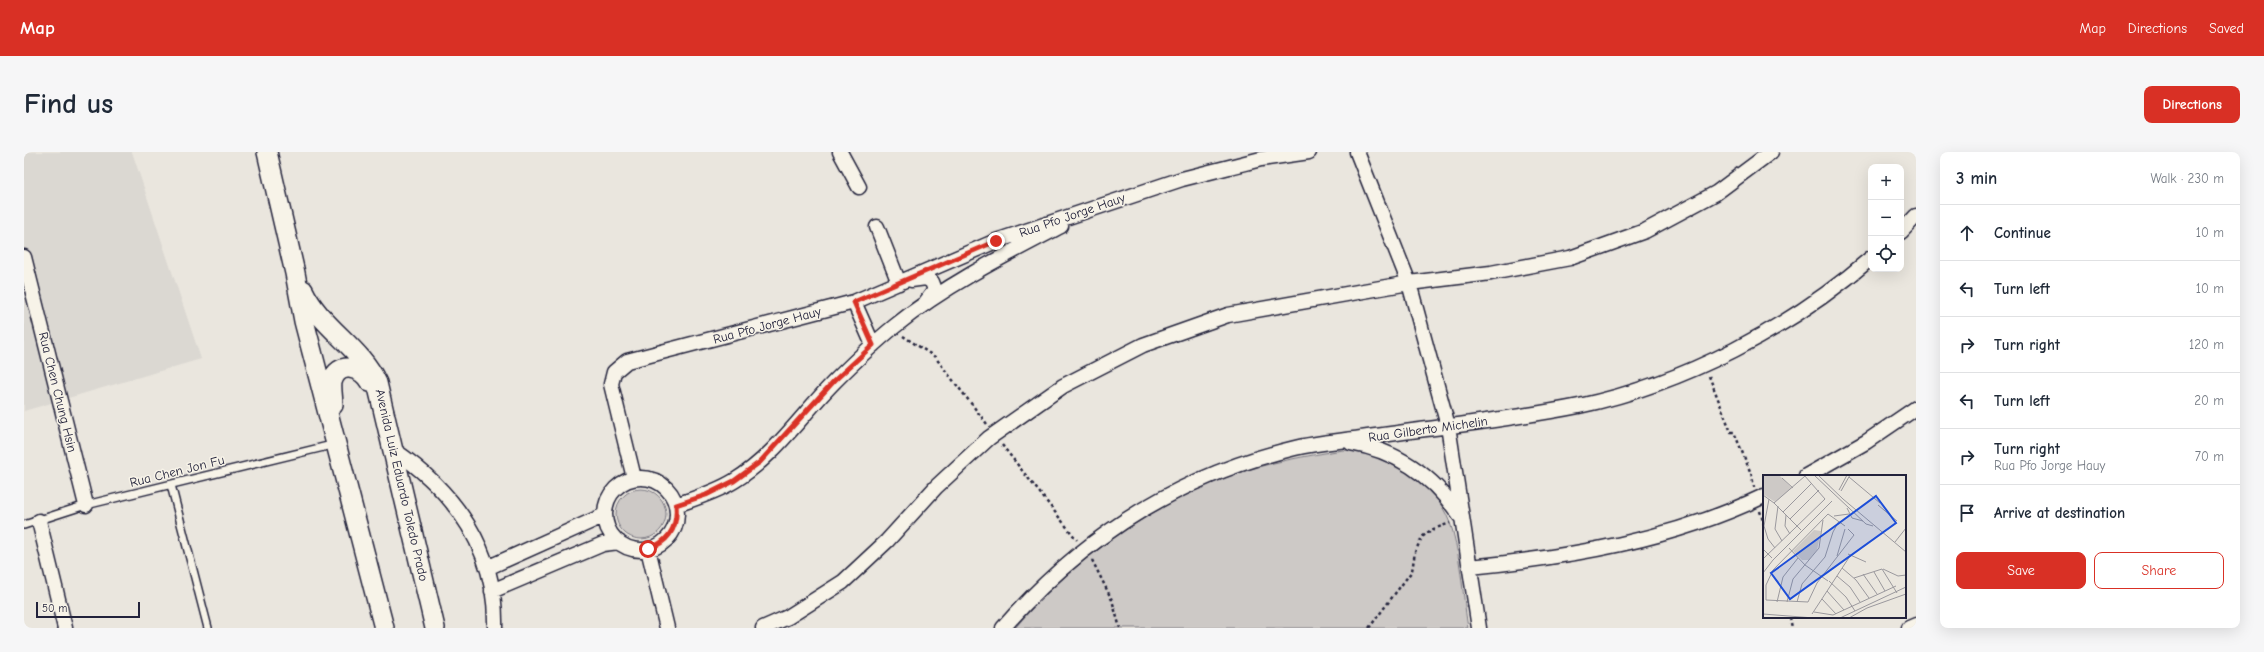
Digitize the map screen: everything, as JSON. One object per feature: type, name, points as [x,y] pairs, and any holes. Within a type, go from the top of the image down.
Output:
[{"type":"main road","name":"Avenida Luiz Eduardo Toledo Prado","points":[[267,152],[295,273],[304,321],[384,628]]},
{"type":"main road","name":"Avenida Luiz Eduardo Toledo Prado","points":[[295,273],[312,308],[373,374],[383,402],[436,628]]},
{"type":"main road","points":[[336,444],[332,388],[334,378],[338,373],[346,368],[359,370],[367,376],[383,402]]},
{"type":"street","name":"Rua Pfo Jorge Hauy","points":[[634,478],[611,389],[614,372],[627,361],[854,302],[996,241],[1182,179],[1261,159],[1309,152]]},
{"type":"street","points":[[1357,152],[1409,283],[1448,426],[1479,628]]},
{"type":"street","points":[[763,628],[788,617],[842,582],[887,541],[936,486],[988,438],[1063,386],[1143,345],[1228,315],[1409,283],[1491,274],[1570,258],[1645,231],[1716,193],[1771,152]]},
{"type":"street","points":[[845,153],[859,187]]},
{"type":"street","points":[[676,505],[706,495],[734,481],[760,462],[834,381],[873,345],[923,305],[1012,252],[1104,204]]},
{"type":"street","points":[[1904,229],[1916,216]]},
{"type":"street","points":[[877,227],[899,283],[922,278],[932,282],[935,290],[923,305]]},
{"type":"street","name":"Rua Chen Chung Hsin","points":[[24,257],[86,505]]},
{"type":"street","name":"Rua Gilberto Michelin","points":[[1003,628],[1030,596],[1084,548],[1149,505],[1221,471],[1296,448],[1515,418],[1581,406],[1646,387],[1708,362],[1760,336],[1810,305],[1868,260]]},
{"type":"street","points":[[854,302],[873,345]]},
{"type":"street","points":[[1808,475],[1866,442],[1916,408]]},
{"type":"street","points":[[1341,441],[1366,445],[1389,453],[1411,465],[1436,485],[1462,519]]},
{"type":"street","points":[[394,450],[430,478],[461,513],[476,540],[487,568],[492,591],[495,628]]},
{"type":"street","points":[[634,478],[655,481],[664,486],[676,505],[676,519],[671,533],[657,546],[648,549],[637,549],[619,542],[612,534],[605,515],[610,496],[624,482],[634,478]]},
{"type":"street","points":[[1470,568],[1574,555],[1636,541],[1697,523],[1760,498]]},
{"type":"street","points":[[487,568],[539,546],[605,515]]},
{"type":"street","points":[[39,521],[65,628]]},
{"type":"street","points":[[576,529],[586,551]]},
{"type":"street","points":[[492,591],[603,544],[619,542]]},
{"type":"street","points":[[539,546],[549,567]]},
{"type":"street","points":[[648,549],[667,628]]},
{"type":"street","points":[[1909,628],[1916,625]]},
{"type":"lane","name":"Rua Chen Jon Fu","points":[[24,525],[86,505],[336,444]]},
{"type":"lane","points":[[171,485],[208,628]]},
{"type":"path","points":[[1708,362],[1709,376],[1731,432],[1734,432],[1752,476],[1760,498],[1763,518]]},
{"type":"path","points":[[1368,628],[1412,571],[1414,552],[1422,537],[1431,530],[1462,519]]},
{"type":"path","points":[[1084,548],[1100,573],[1112,600],[1120,628]]},
{"type":"path","points":[[1790,618],[1792,628]]},
{"type":"shaded area","points":[[24,152],[132,152],[201,359],[24,411]]},
{"type":"shaded area","points":[[1343,450],[1361,452],[1395,464],[1411,473],[1425,485],[1437,499],[1446,514],[1456,543],[1468,628],[1015,628],[1037,604],[1087,558],[1144,519],[1173,502],[1203,487],[1260,466]]},
{"type":"shaded area","points":[[636,489],[646,489],[659,496],[666,509],[666,519],[659,532],[646,539],[636,539],[627,535],[620,528],[616,519],[616,509],[620,500],[627,493]]},
{"type":"route","points":[[648,549],[657,546],[671,533],[677,514],[676,505],[706,495],[734,481],[760,462],[834,381],[873,345],[854,302],[996,241]]}]
